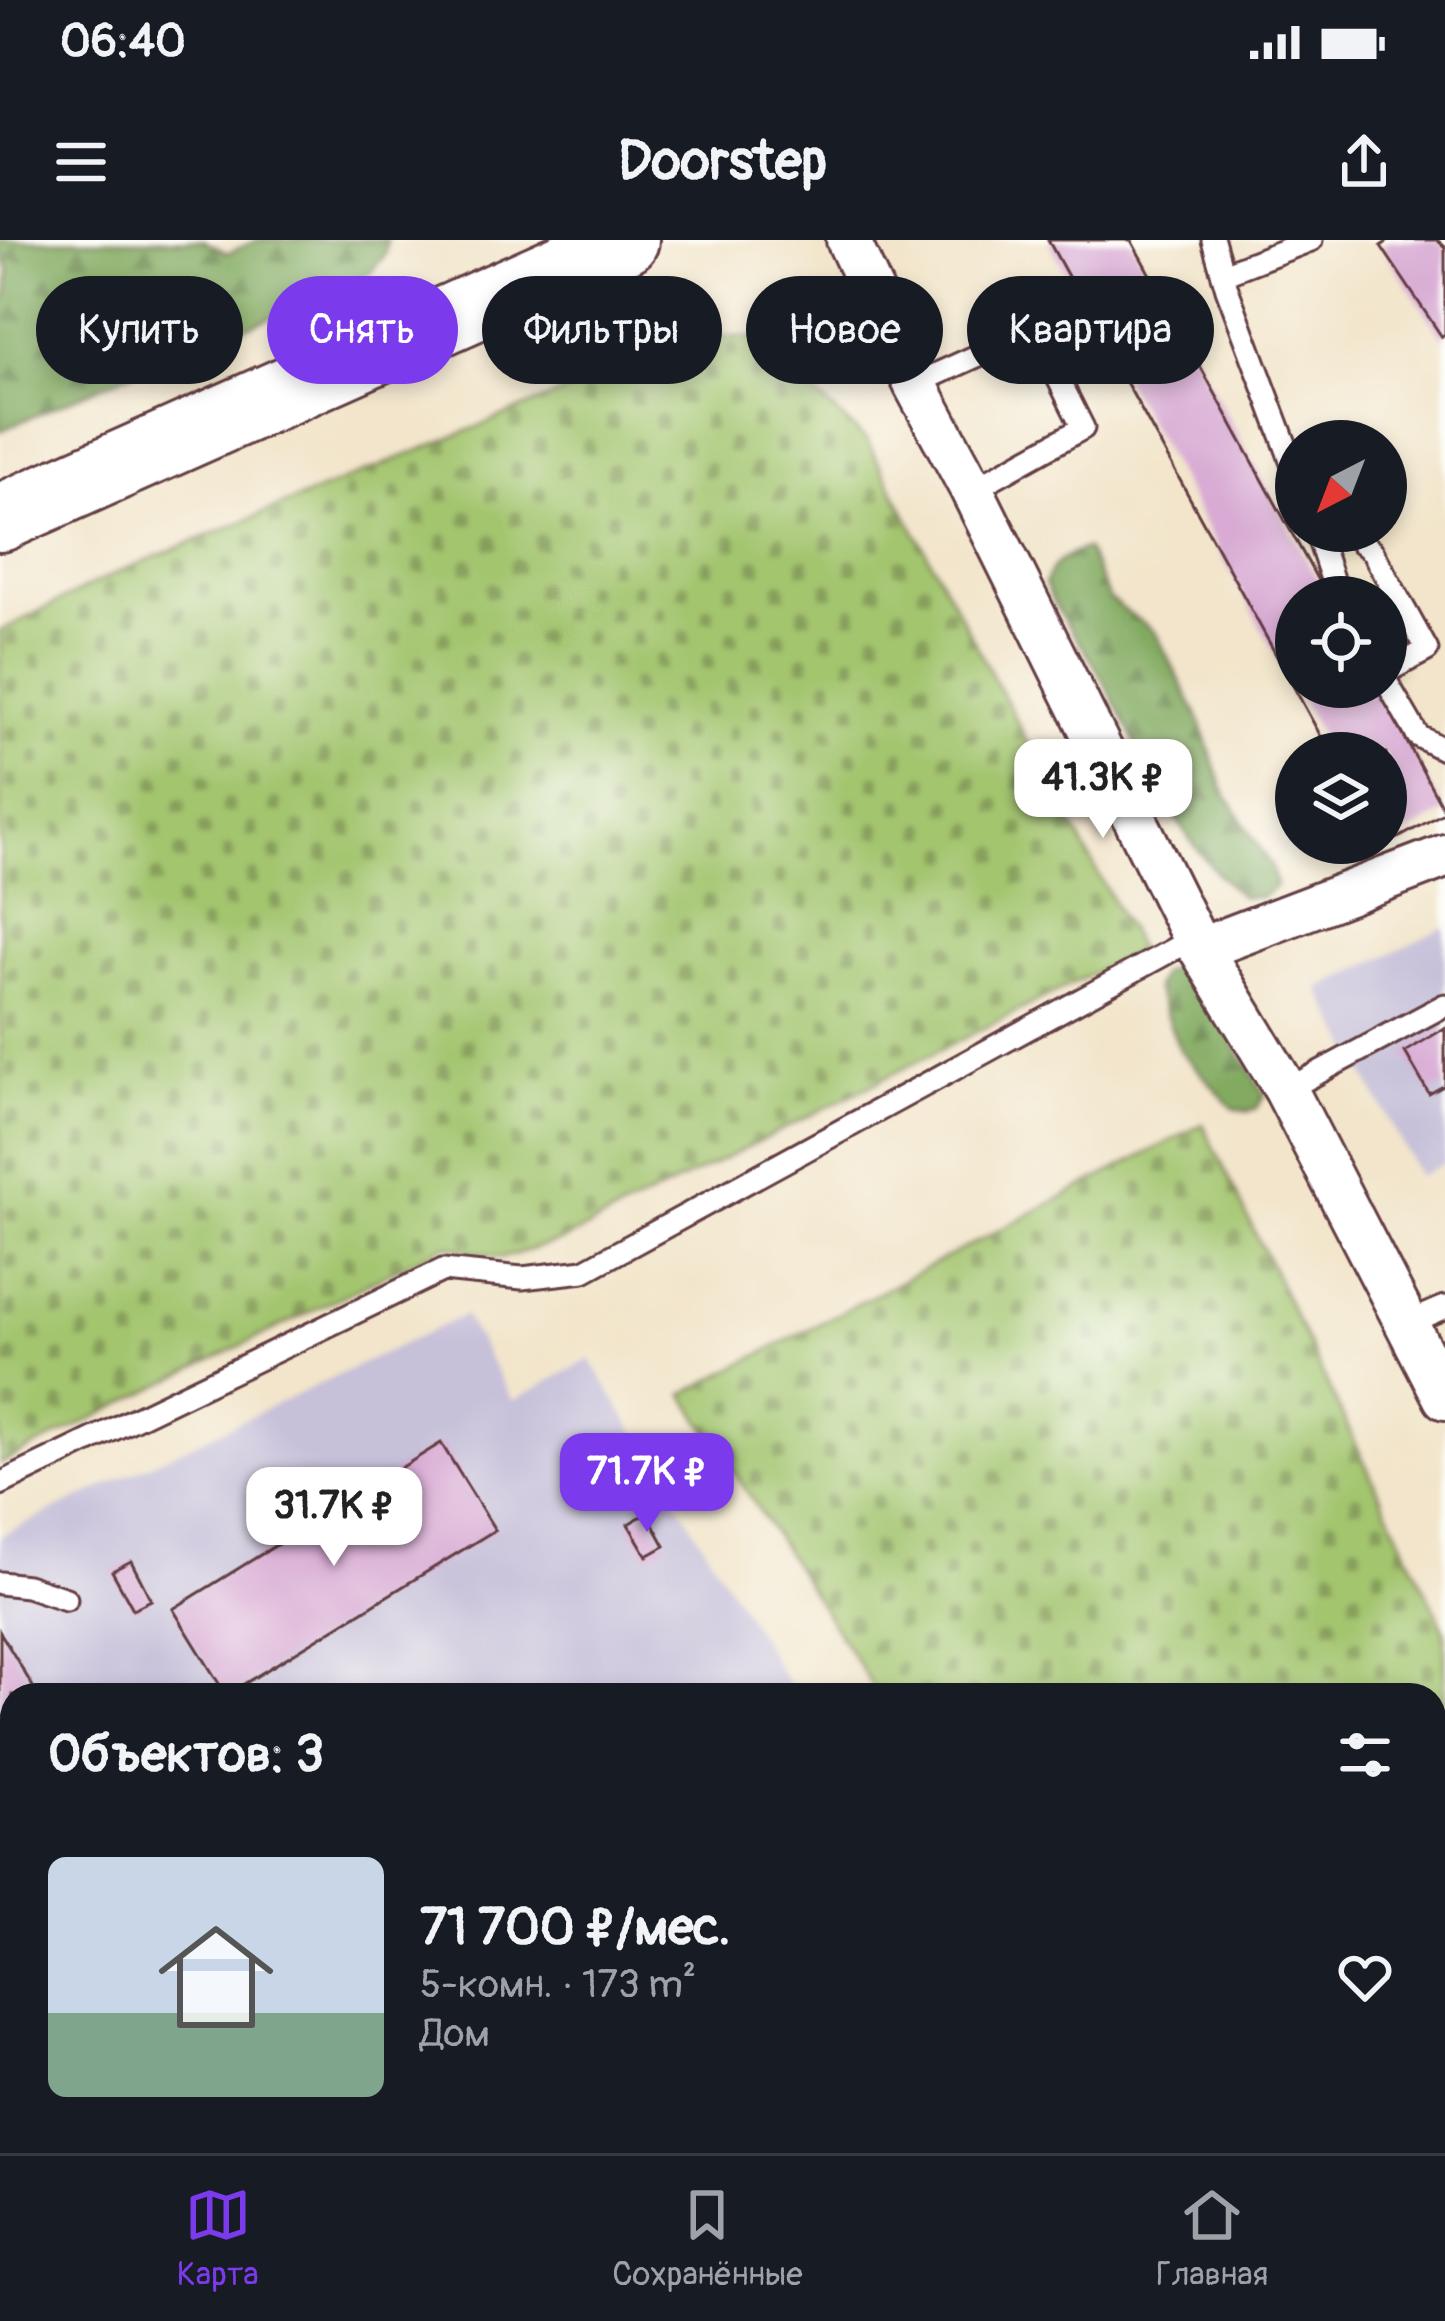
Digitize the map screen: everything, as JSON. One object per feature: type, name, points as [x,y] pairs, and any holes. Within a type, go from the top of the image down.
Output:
[{"type":"main road","points":[[0,518],[625,240]]},
{"type":"street","points":[[848,240],[865,276]]},
{"type":"street","points":[[915,384],[1198,944],[1286,1090],[1445,1398]]},
{"type":"street","points":[[1198,944],[1445,856]]},
{"type":"lane","points":[[1213,240],[1277,420]]},
{"type":"lane","points":[[1223,274],[1311,240]]},
{"type":"lane","points":[[943,371],[1034,330],[1083,428],[972,490]]},
{"type":"lane","points":[[1407,614],[1427,650],[1407,663]]},
{"type":"lane","points":[[1403,708],[1418,736],[1445,750]]},
{"type":"lane","points":[[0,1484],[443,1270],[522,1278],[584,1271],[1198,944]]},
{"type":"lane","points":[[1286,1090],[1445,1005]]},
{"type":"lane","points":[[1406,1324],[1445,1307]]},
{"type":"lane","points":[[0,1583],[65,1599]]},
{"type":"shaded area","points":[[1445,927],[1445,1163],[1419,1176],[1319,989]]},
{"type":"shaded area","points":[[464,1315],[513,1401],[590,1359],[788,1683],[0,1683],[0,1536]]},
{"type":"green space","points":[[0,240],[202,240],[228,253],[257,240],[387,240],[385,255],[366,276],[267,276],[267,319],[243,328],[243,276],[36,276],[36,384],[107,384],[0,431],[0,301],[7,294],[9,270]]},
{"type":"green space","points":[[722,336],[746,338],[746,384],[804,384],[867,441],[1139,950],[563,1240],[502,1258],[446,1245],[0,1464],[0,631],[120,571],[584,384],[722,384]]},
{"type":"green space","points":[[1086,549],[1109,599],[1155,632],[1198,716],[1223,789],[1271,866],[1276,886],[1261,897],[1242,897],[1196,848],[1050,595],[1045,583],[1052,570],[1066,557]]},
{"type":"green space","points":[[1185,962],[1265,1095],[1256,1109],[1233,1108],[1180,1050],[1155,988],[1161,973]]},
{"type":"green space","points":[[1203,1124],[1445,1631],[1445,1683],[870,1683],[684,1394]]},
{"type":"building","points":[[1048,240],[1131,240],[1151,276],[1068,276]]},
{"type":"building","points":[[1390,240],[1437,240],[1445,247],[1442,337],[1381,246]]},
{"type":"building","points":[[1127,384],[1210,384],[1275,502],[1275,552],[1302,552],[1315,576],[1275,576],[1275,653]]},
{"type":"building","points":[[1305,708],[1388,708],[1401,732],[1318,732]]},
{"type":"building","points":[[1407,742],[1445,812],[1407,833]]},
{"type":"building","points":[[1445,1028],[1445,1085],[1429,1094],[1405,1052]]},
{"type":"building","points":[[441,1443],[495,1530],[246,1683],[219,1683],[173,1609]]},
{"type":"building","points":[[647,1513],[665,1546],[647,1556],[628,1524]]},
{"type":"building","points":[[131,1561],[151,1600],[133,1609],[112,1571]]},
{"type":"building","points":[[0,1632],[31,1683],[0,1683]]}]
